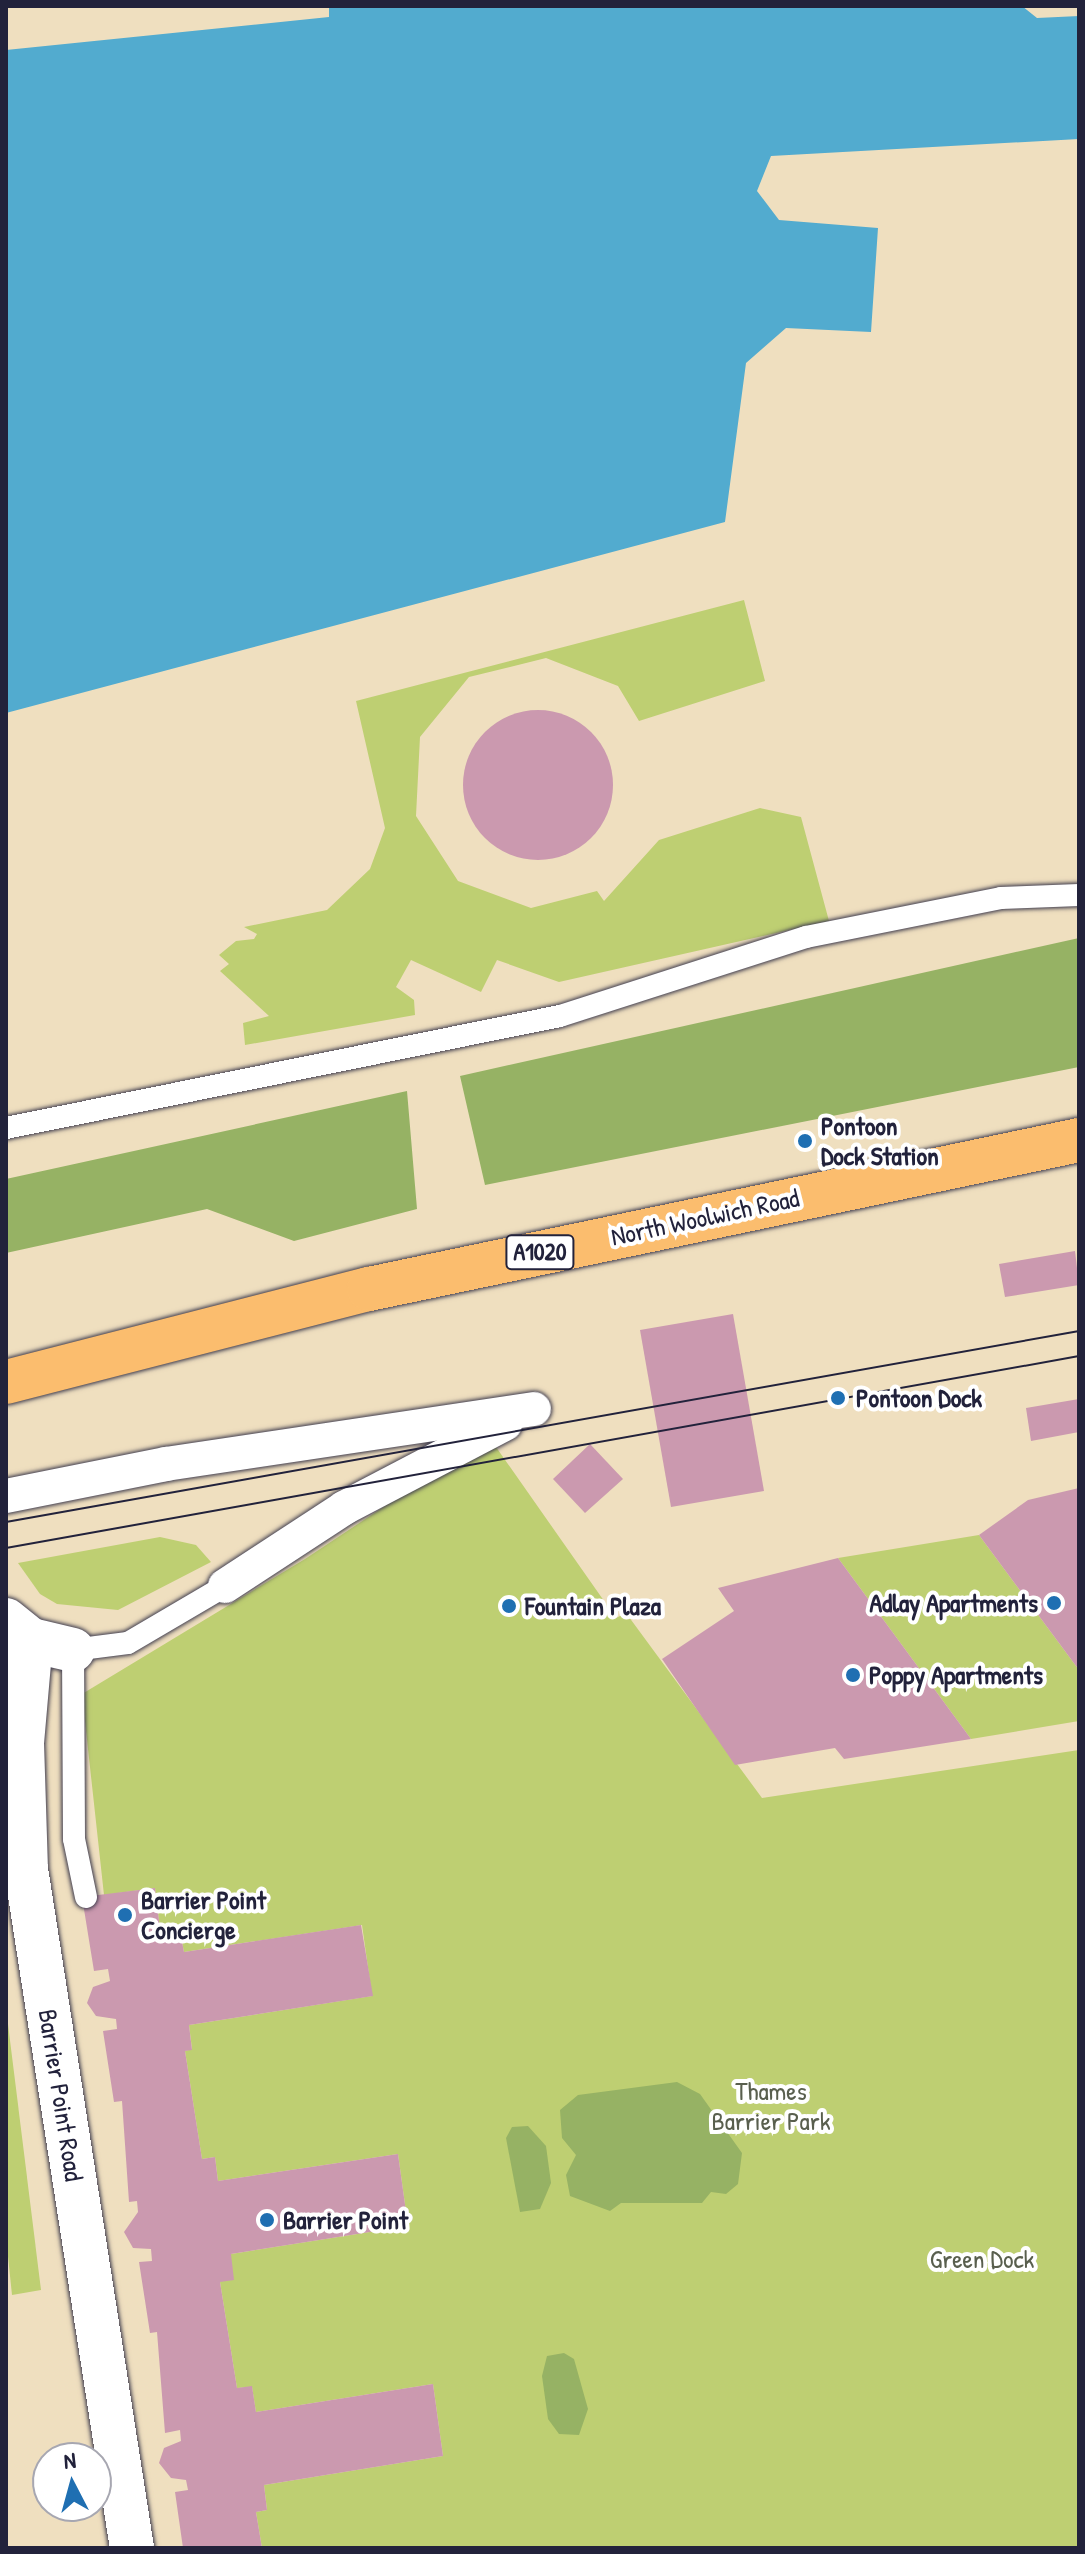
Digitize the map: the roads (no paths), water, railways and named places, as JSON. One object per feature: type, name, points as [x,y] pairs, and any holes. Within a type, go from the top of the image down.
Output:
[{"type":"main road","name":"North Woolwich Road","points":[[6,1382],[369,1289],[1079,1140]]},
{"type":"street","points":[[6,1496],[166,1464],[534,1409],[344,1508],[225,1586]]},
{"type":"street","name":"Barrier Point Road","points":[[37,1637],[22,1743],[26,1869],[132,2548]]},
{"type":"lane","points":[[6,1128],[560,1016],[806,937],[1001,898],[1079,895]]},
{"type":"lane","points":[[86,1897],[37,1637],[128,1643],[225,1586]]},
{"type":"water","points":[[329,6],[1022,6],[1037,18],[1079,16],[1079,139],[771,156],[757,191],[779,220],[878,228],[871,332],[786,328],[746,363],[725,522],[6,713],[6,50],[329,17]]},
{"type":"tram line","points":[[6,1522],[1079,1331]]},
{"type":"tram line","points":[[6,1548],[1079,1356]]},
{"type":"place","name":"Pontoon Dock Station","points":[[805,1141]]},
{"type":"place","name":"Pontoon Dock","points":[[838,1398]]},
{"type":"place","name":"Adlay Apartments","points":[[1054,1603]]},
{"type":"place","name":"Fountain Plaza","points":[[509,1606]]},
{"type":"place","name":"Poppy Apartments","points":[[853,1675]]},
{"type":"place","name":"Barrier Point Concierge","points":[[125,1915]]},
{"type":"place","name":"Barrier Point","points":[[267,2220]]},
{"type":"park label","name":"Thames Barrier Park","points":[[771,2106]]},
{"type":"park label","name":"Green Dock","points":[[982,2259]]}]
